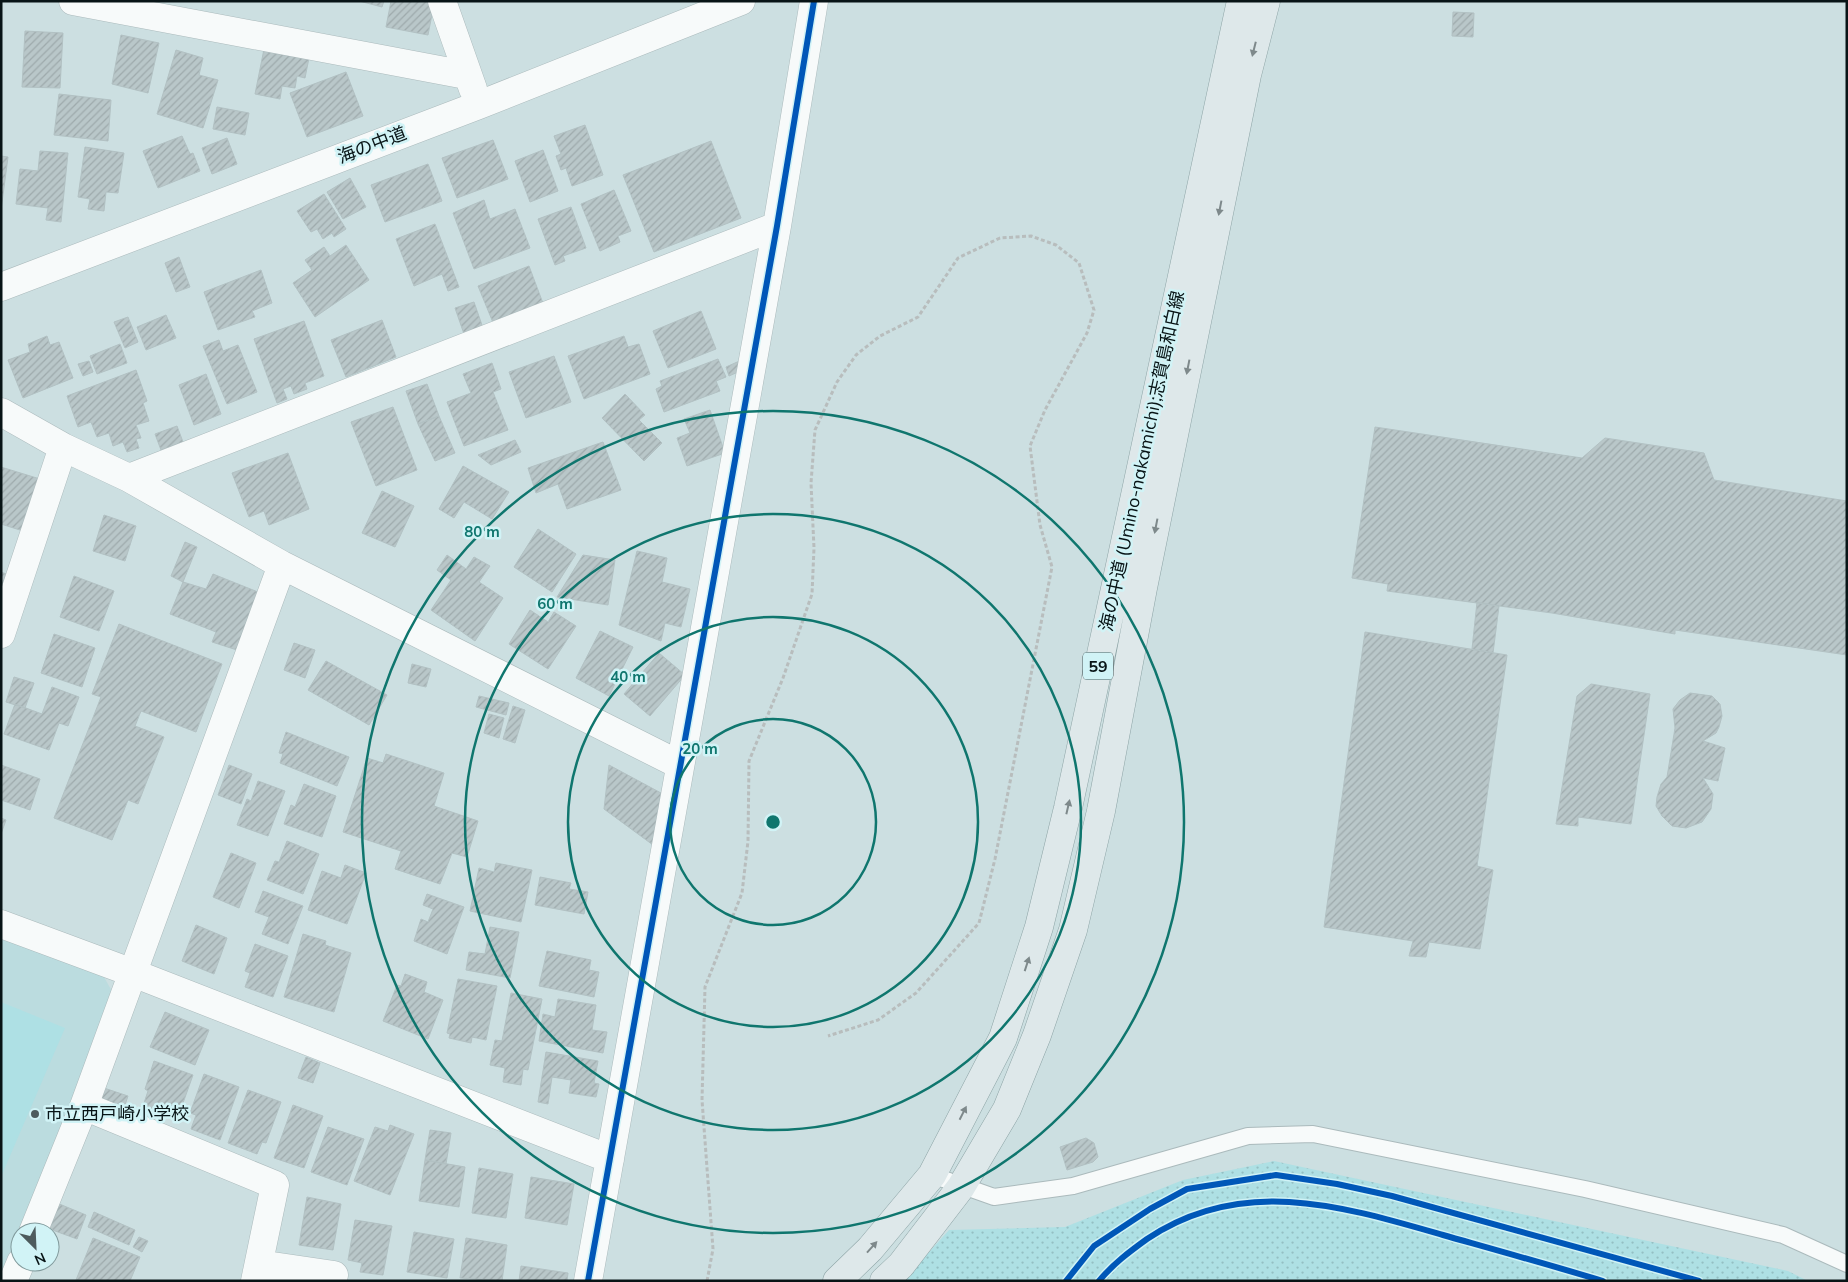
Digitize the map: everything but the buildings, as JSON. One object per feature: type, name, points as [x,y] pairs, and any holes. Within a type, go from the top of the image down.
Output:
[{"type":"main road","name":"海の中道 (Umino-nakamichi);志賀島和白線","points":[[837,1281],[870,1249],[932,1175],[1002,1038],[1039,927],[1068,808],[1241,1]]},
{"type":"main road","name":"海の中道 (Umino-nakamichi);志賀島和白線","points":[[884,1281],[901,1265],[961,1187],[1007,1109],[1037,1035],[1073,930],[1101,812],[1143,588],[1247,75],[1266,1]]},
{"type":"street","points":[[72,1],[466,75]]},
{"type":"street","points":[[442,1],[466,75],[479,104]]},
{"type":"street","name":"海の中道","points":[[1,287],[479,104],[741,1]]},
{"type":"street","points":[[588,1281],[778,226],[814,1]]},
{"type":"street","points":[[129,478],[778,226]]},
{"type":"street","points":[[1,412],[63,447],[129,478],[282,565],[680,765]]},
{"type":"street","points":[[1,634],[63,447]]},
{"type":"street","points":[[37,1222],[84,1106],[282,565]]},
{"type":"street","points":[[1,924],[133,973],[610,1159]]},
{"type":"street","points":[[84,1106],[275,1185],[257,1272],[334,1275]]},
{"type":"lane","points":[[932,1175],[961,1187],[994,1197],[1073,1186],[1248,1136],[1313,1134],[1585,1189],[1783,1235],[1847,1264]]},
{"type":"path","points":[[707,1281],[713,1249],[702,1100],[705,987],[742,893],[748,841],[749,761],[783,678],[812,594],[814,548],[811,483],[815,430],[837,382],[856,355],[880,336],[918,317],[958,258],[1000,238],[1031,236],[1056,244],[1079,263],[1094,310],[1087,333],[1045,410],[1030,446],[1040,525],[1052,567],[995,859],[979,923],[916,993],[878,1020],[828,1036]]},
{"type":"shaded area","name":"市立西戸崎小学校","points":[[1,938],[104,977],[114,995],[24,1222],[10,1222],[10,1261],[3,1281],[1,1281]]},
{"type":"shaded area","points":[[1,1002],[65,1028],[1,1177]]},
{"type":"shaded area","points":[[1274,1161],[1788,1271],[1808,1281],[903,1281],[949,1230],[1065,1227],[1183,1180]]},
{"type":"cycle path","points":[[588,1281],[777,226],[814,1]]},
{"type":"cycle path","points":[[1066,1281],[1094,1246],[1150,1209],[1187,1189],[1276,1175],[1337,1184],[1392,1196],[1699,1281]]},
{"type":"cycle path","points":[[1099,1281],[1140,1244],[1183,1219],[1219,1207],[1256,1202],[1293,1202],[1368,1214],[1603,1281]]},
{"type":"place","name":"市立西戸崎小学校","points":[[35,1114]]}]
